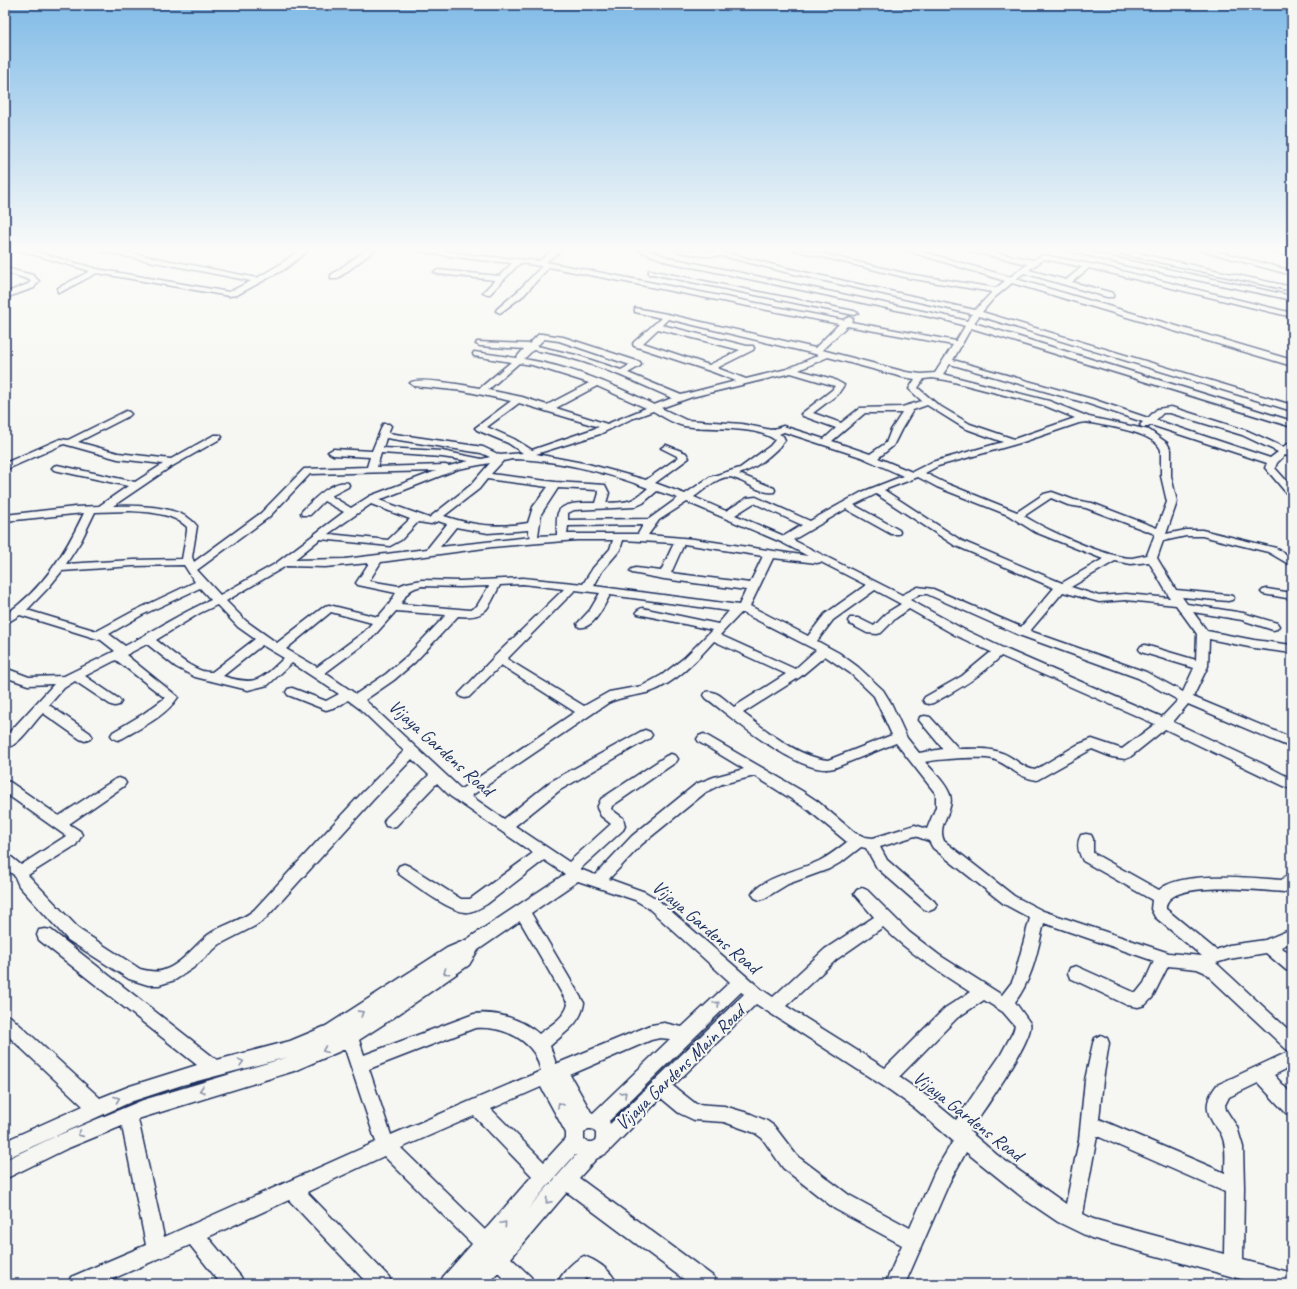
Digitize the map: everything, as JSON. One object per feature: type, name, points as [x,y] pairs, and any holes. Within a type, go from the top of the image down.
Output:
[{"type":"street","points":[[639,310],[817,351],[905,375],[920,377],[937,376],[1030,398],[1061,408],[1086,419],[1140,430],[1152,435],[1164,445],[1166,450],[1166,476],[1172,502],[1152,558]]},
{"type":"street","points":[[780,310],[959,344]]},
{"type":"street","points":[[840,310],[854,313]]},
{"type":"street","points":[[817,351],[846,323],[857,310]]},
{"type":"street","points":[[912,310],[969,324],[1292,424]]},
{"type":"street","points":[[964,310],[1292,408]]},
{"type":"street","points":[[937,376],[949,361],[969,324],[980,310]]},
{"type":"street","points":[[1111,310],[1292,363]]},
{"type":"street","points":[[1272,310],[1292,315]]},
{"type":"street","points":[[667,316],[637,344],[710,368],[746,382]]},
{"type":"street","points":[[655,326],[747,349]]},
{"type":"street","points":[[482,391],[518,360],[540,337],[551,337],[611,354],[637,364],[622,373]]},
{"type":"street","points":[[710,368],[766,339]]},
{"type":"street","points":[[480,344],[530,347],[583,360],[622,373],[680,398]]},
{"type":"street","points":[[477,354],[518,360],[597,382],[684,423],[742,427],[772,433],[780,438],[773,448],[743,470],[732,475],[714,479],[650,522],[642,538]]},
{"type":"street","points":[[5,672],[28,681],[70,677],[148,639],[196,611],[286,563],[352,512],[370,500],[385,493],[450,469],[483,461],[526,454],[561,444],[680,398],[713,388],[792,371],[828,354]]},
{"type":"street","points":[[949,361],[1082,399],[1272,462]]},
{"type":"street","points":[[792,371],[840,385],[835,392],[806,414],[842,427]]},
{"type":"street","points":[[920,377],[913,389],[929,402],[972,428],[1013,442]]},
{"type":"street","points":[[549,408],[597,382]]},
{"type":"street","points":[[414,383],[447,385],[482,391],[549,408],[608,427]]},
{"type":"street","points":[[519,400],[480,428],[511,441],[526,454],[588,467],[653,484],[727,514],[785,540],[874,585],[959,632],[1164,723],[1256,766],[1292,785]]},
{"type":"street","points":[[826,442],[863,410],[903,410],[929,402]]},
{"type":"street","points":[[871,458],[890,444],[896,430],[910,408]]},
{"type":"street","points":[[1140,430],[1163,410],[1172,410],[1246,433],[1288,453]]},
{"type":"street","points":[[71,442],[126,414]]},
{"type":"street","points":[[785,540],[846,505],[946,460],[1013,442],[1078,420],[1086,419]]},
{"type":"street","points":[[772,433],[786,429],[871,458],[1004,509],[1018,516],[1039,530],[1112,558],[1131,561],[1152,558]]},
{"type":"street","points":[[371,470],[384,430],[482,450],[490,453],[498,459]]},
{"type":"street","points":[[5,620],[36,596],[76,541],[96,509],[172,462],[218,437]]},
{"type":"street","points":[[5,467],[61,441],[71,442],[118,456],[172,462]]},
{"type":"street","points":[[1292,444],[1288,453],[1272,462],[1270,468],[1271,471],[1292,493]]},
{"type":"street","points":[[562,538],[563,513],[568,508],[635,504],[653,484],[684,458],[683,455],[666,448]]},
{"type":"street","points":[[333,452],[442,454],[483,461]]},
{"type":"street","points":[[370,500],[427,522],[431,521],[475,487],[498,459]]},
{"type":"street","points":[[57,468],[136,485]]},
{"type":"street","points":[[57,568],[104,564],[190,566],[265,515],[307,471],[450,469]]},
{"type":"street","points":[[732,475],[770,490]]},
{"type":"street","points":[[484,476],[555,485],[601,487],[604,493],[600,506]]},
{"type":"street","points":[[306,513],[323,496],[344,485]]},
{"type":"street","points":[[537,540],[532,526],[536,511],[555,485]]},
{"type":"street","points":[[877,490],[958,543],[1082,595],[1099,599],[1126,597],[1179,601],[1228,598]]},
{"type":"street","points":[[1018,516],[1048,496],[1052,495],[1101,510],[1160,536],[1202,533],[1272,550],[1292,564]]},
{"type":"street","points":[[323,496],[352,512]]},
{"type":"street","points":[[727,514],[751,500],[756,500],[810,525]]},
{"type":"street","points":[[846,505],[895,532]]},
{"type":"street","points":[[5,518],[96,509],[150,509],[177,516],[192,526],[187,557],[190,566]]},
{"type":"street","points":[[438,517],[474,528],[487,530],[532,526]]},
{"type":"street","points":[[319,536],[390,543],[416,518]]},
{"type":"street","points":[[430,551],[454,522]]},
{"type":"street","points":[[562,523],[650,522]]},
{"type":"street","points":[[286,563],[307,564],[377,559],[462,547],[562,538],[619,537],[680,541],[769,555],[823,560]]},
{"type":"street","points":[[587,588],[597,570],[615,550],[619,537]]},
{"type":"street","points":[[664,576],[680,541]]},
{"type":"street","points":[[461,796],[584,712],[612,696],[653,686],[680,667],[716,632],[742,610],[769,555]]},
{"type":"street","points":[[1023,632],[1057,591],[1112,558]]},
{"type":"street","points":[[915,759],[939,754],[982,753],[998,755],[1025,772],[1037,775],[1087,745],[1099,746],[1115,753],[1124,754],[1164,723],[1187,699],[1202,666],[1203,634],[1179,601],[1152,558]]},
{"type":"street","points":[[377,559],[362,583],[368,586],[401,590],[410,585],[422,583],[460,584],[523,581],[607,590],[742,610],[824,650],[854,670],[879,693],[885,703],[899,737],[942,792],[944,801],[934,828],[934,837],[938,844],[1009,900],[1038,915],[1163,958],[1186,962],[1198,962],[1229,952],[1267,946],[1292,935]]},
{"type":"street","name":"Vijaya Gardens Road","points":[[190,566],[202,583],[242,624],[262,639],[317,673],[365,706],[461,796],[505,827],[573,871],[598,882],[640,896],[652,903],[755,994],[773,1007],[886,1078],[922,1103],[1034,1194],[1072,1219],[1091,1228],[1292,1283]]},
{"type":"street","points":[[636,571],[714,583],[754,587]]},
{"type":"street","points":[[99,635],[138,613],[202,583]]},
{"type":"street","points":[[392,607],[472,614],[478,612],[482,608],[496,583]]},
{"type":"street","points":[[810,642],[829,617],[874,585]]},
{"type":"street","points":[[465,694],[573,586]]},
{"type":"street","points":[[317,673],[368,635],[401,596],[401,590]]},
{"type":"street","points":[[582,624],[595,612],[607,590]]},
{"type":"street","points":[[854,621],[871,630],[877,630],[918,590],[929,591],[1023,632],[1142,676],[1187,699],[1292,743]]},
{"type":"street","points":[[1267,592],[1292,596]]},
{"type":"street","points":[[1179,601],[1272,626]]},
{"type":"street","points":[[278,649],[321,612],[329,608],[379,621]]},
{"type":"street","points":[[18,610],[99,635],[113,642],[120,653],[172,697],[169,702],[118,735]]},
{"type":"street","points":[[642,612],[716,632],[754,654],[796,674]]},
{"type":"street","points":[[292,692],[326,706],[352,697],[390,677],[411,659],[455,613]]},
{"type":"street","points":[[1203,634],[1254,644],[1292,649]]},
{"type":"street","points":[[148,639],[189,670],[202,676],[212,677],[240,685],[258,686],[269,679],[292,657]]},
{"type":"street","points":[[212,677],[262,639]]},
{"type":"street","points":[[1145,649],[1202,666]]},
{"type":"street","points":[[734,713],[796,674],[824,650]]},
{"type":"street","points":[[929,700],[960,684],[984,666],[999,651]]},
{"type":"street","points":[[499,659],[584,712]]},
{"type":"street","points":[[70,677],[115,702]]},
{"type":"street","points":[[5,744],[14,737],[70,677]]},
{"type":"street","points":[[710,695],[761,733],[796,756],[821,765],[828,765],[899,737]]},
{"type":"street","points":[[42,706],[85,736]]},
{"type":"street","points":[[925,720],[955,754]]},
{"type":"street","points":[[505,827],[555,786],[645,735]]},
{"type":"street","points":[[704,739],[812,805],[846,834],[866,842],[882,864],[929,905]]},
{"type":"street","points":[[5,860],[20,871],[24,882],[74,935],[145,979],[163,979],[182,967],[217,936],[244,925],[260,913],[326,844],[384,776],[412,751]]},
{"type":"street","points":[[5,1150],[97,1107],[145,1089],[214,1069],[290,1050],[338,1027],[453,953],[472,945],[522,911],[573,871],[618,826],[618,822],[606,812],[604,808],[606,804],[671,759]]},
{"type":"street","points":[[598,882],[637,840],[701,788],[719,780],[757,771]]},
{"type":"street","points":[[391,822],[437,774]]},
{"type":"street","points":[[58,824],[119,784]]},
{"type":"street","points":[[5,786],[75,835],[74,838],[23,871],[20,871]]},
{"type":"street","points":[[760,894],[783,880],[824,865],[866,842],[915,830],[934,837]]},
{"type":"street","points":[[1086,838],[1085,851],[1088,857],[1160,898]]},
{"type":"street","points":[[404,870],[458,904],[465,906],[473,905],[494,892],[544,852]]},
{"type":"street","points":[[1214,957],[1160,913],[1158,909],[1160,898],[1169,890],[1198,883],[1247,883],[1285,886],[1292,879]]},
{"type":"street","points":[[862,894],[903,937],[933,960],[1008,1007],[1023,1027],[1022,1034],[961,1136],[895,1284]]},
{"type":"street","points":[[522,911],[576,1003],[576,1011],[542,1042],[541,1048]]},
{"type":"street","points":[[1008,1007],[1007,1001],[1019,985],[1023,974],[1038,915]]},
{"type":"street","points":[[773,1007],[831,954],[884,918]]},
{"type":"street","points":[[45,935],[214,1069]]},
{"type":"street","points":[[5,1170],[60,1143],[143,1108],[294,1063],[333,1047],[350,1038],[463,960],[472,945]]},
{"type":"street","points":[[1267,946],[1272,948],[1292,965]]},
{"type":"street","points":[[1076,973],[1133,1000],[1139,1000],[1144,997],[1163,958]]},
{"type":"street","points":[[1198,962],[1210,967],[1292,1044]]},
{"type":"street","name":"Vijaya Gardens Main Road","points":[[475,1284],[491,1252],[545,1176],[583,1129],[740,982]]},
{"type":"street","points":[[886,1078],[951,1013],[983,992]]},
{"type":"street","name":"Vijaya Gardens Main Road","points":[[450,1284],[491,1252],[755,994]]},
{"type":"street","points":[[359,1065],[474,1021],[485,1019],[498,1021],[527,1035],[541,1048],[552,1074],[583,1129],[582,1149],[598,1146],[605,1132],[604,1128],[583,1129]]},
{"type":"street","points":[[5,1022],[97,1107]]},
{"type":"street","points":[[84,1283],[476,1106],[658,1030],[668,1030],[684,1035]]},
{"type":"street","points":[[350,1038],[386,1146],[524,1284]]},
{"type":"street","points":[[1072,1219],[1088,1140],[1094,1080],[1101,1043]]},
{"type":"street","points":[[1233,1267],[1235,1187],[1234,1143],[1231,1132],[1214,1105],[1216,1098],[1223,1091],[1292,1058]]},
{"type":"street","points":[[1260,1073],[1292,1107]]},
{"type":"street","points":[[660,1088],[684,1108],[694,1112],[724,1114],[751,1122],[761,1127],[768,1132],[790,1162],[842,1202],[915,1241]]},
{"type":"street","points":[[476,1106],[545,1176]]},
{"type":"street","points":[[128,1114],[157,1250]]},
{"type":"street","points":[[1090,1124],[1235,1187]]},
{"type":"street","points":[[566,1180],[707,1284]]},
{"type":"street","points":[[292,1189],[382,1284]]},
{"type":"street","points":[[193,1234],[234,1284]]},
{"type":"street","points":[[567,1284],[584,1266],[589,1268],[608,1284]]}]
